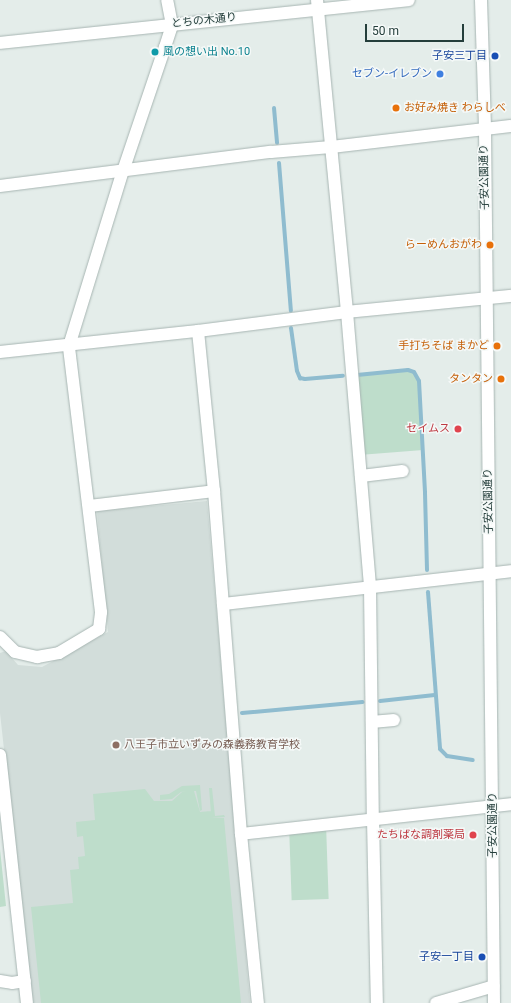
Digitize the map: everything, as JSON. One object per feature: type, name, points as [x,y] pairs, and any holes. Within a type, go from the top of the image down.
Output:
[{"type":"street","points":[[0,637],[15,652],[37,657],[59,653],[100,629],[101,612],[69,346],[123,171],[172,25],[167,0]]},
{"type":"street","name":"とちの木通り","points":[[0,43],[172,25],[317,5],[409,0]]},
{"type":"street","name":"子安公園通り","points":[[481,0],[485,129],[494,1003]]},
{"type":"street","points":[[317,5],[347,312],[370,586],[377,1003]]},
{"type":"street","points":[[0,186],[272,152],[331,147],[511,126]]},
{"type":"street","points":[[0,352],[69,346],[347,312],[511,296]]},
{"type":"street","points":[[198,331],[214,491],[241,834],[258,1003]]},
{"type":"street","points":[[361,476],[403,471]]},
{"type":"street","points":[[88,506],[214,491]]},
{"type":"street","points":[[223,604],[511,571]]},
{"type":"street","points":[[372,722],[394,720]]},
{"type":"street","points":[[0,755],[27,1003]]},
{"type":"street","points":[[241,834],[511,804]]},
{"type":"street","points":[[0,981],[12,983],[25,980]]},
{"type":"street","points":[[436,1003],[494,986]]},
{"type":"shaded area","name":"八王子市立いずみの森義務教育学校","points":[[207,501],[250,1003],[32,1003],[0,713],[0,653],[6,651],[18,665],[42,667],[108,632],[97,511]]},
{"type":"green space","points":[[408,370],[414,372],[419,381],[423,450],[359,455],[352,375]]},
{"type":"green space","points":[[200,785],[202,810],[200,811],[196,791],[194,791],[200,812],[211,811],[209,788],[212,788],[215,816],[224,815],[225,817],[211,818],[224,818],[241,1003],[41,1003],[31,907],[73,903],[70,870],[79,869],[78,857],[85,856],[83,836],[77,837],[76,822],[95,820],[93,794],[145,789],[154,801],[172,801],[182,792],[186,791],[181,792],[172,799],[160,800],[160,795],[169,794],[182,786]]},
{"type":"green space","points":[[326,824],[329,899],[292,900],[289,825]]},
{"type":"green space","points":[[0,849],[6,906],[0,907]]},
{"type":"waterway","points":[[274,108],[277,143]]},
{"type":"waterway","points":[[279,163],[291,311]]},
{"type":"waterway","points":[[291,328],[297,371],[300,378],[305,379],[343,376]]},
{"type":"waterway","points":[[357,375],[408,370],[414,372],[419,381],[425,493],[427,570]]},
{"type":"waterway","points":[[428,592],[440,749],[447,756],[473,760]]},
{"type":"waterway","points":[[380,701],[435,695]]},
{"type":"waterway","points":[[242,713],[362,702]]},
{"type":"place","name":"風の想い出 No.10","points":[[155,52]]},
{"type":"place","name":"子安三丁目","points":[[495,56]]},
{"type":"place","name":"セブン-イレブン","points":[[440,74]]},
{"type":"place","name":"お好み焼き わらしべ","points":[[396,108]]},
{"type":"place","name":"らーめんおがわ","points":[[490,245]]},
{"type":"place","name":"手打ちそば まかど","points":[[497,346]]},
{"type":"place","name":"タンタン","points":[[501,379]]},
{"type":"place","name":"セイムス","points":[[458,429]]},
{"type":"place","name":"八王子市立いずみの森義務教育学校","points":[[116,745]]},
{"type":"place","name":"たちばな調剤薬局","points":[[473,835]]},
{"type":"place","name":"子安一丁目","points":[[482,957]]}]
